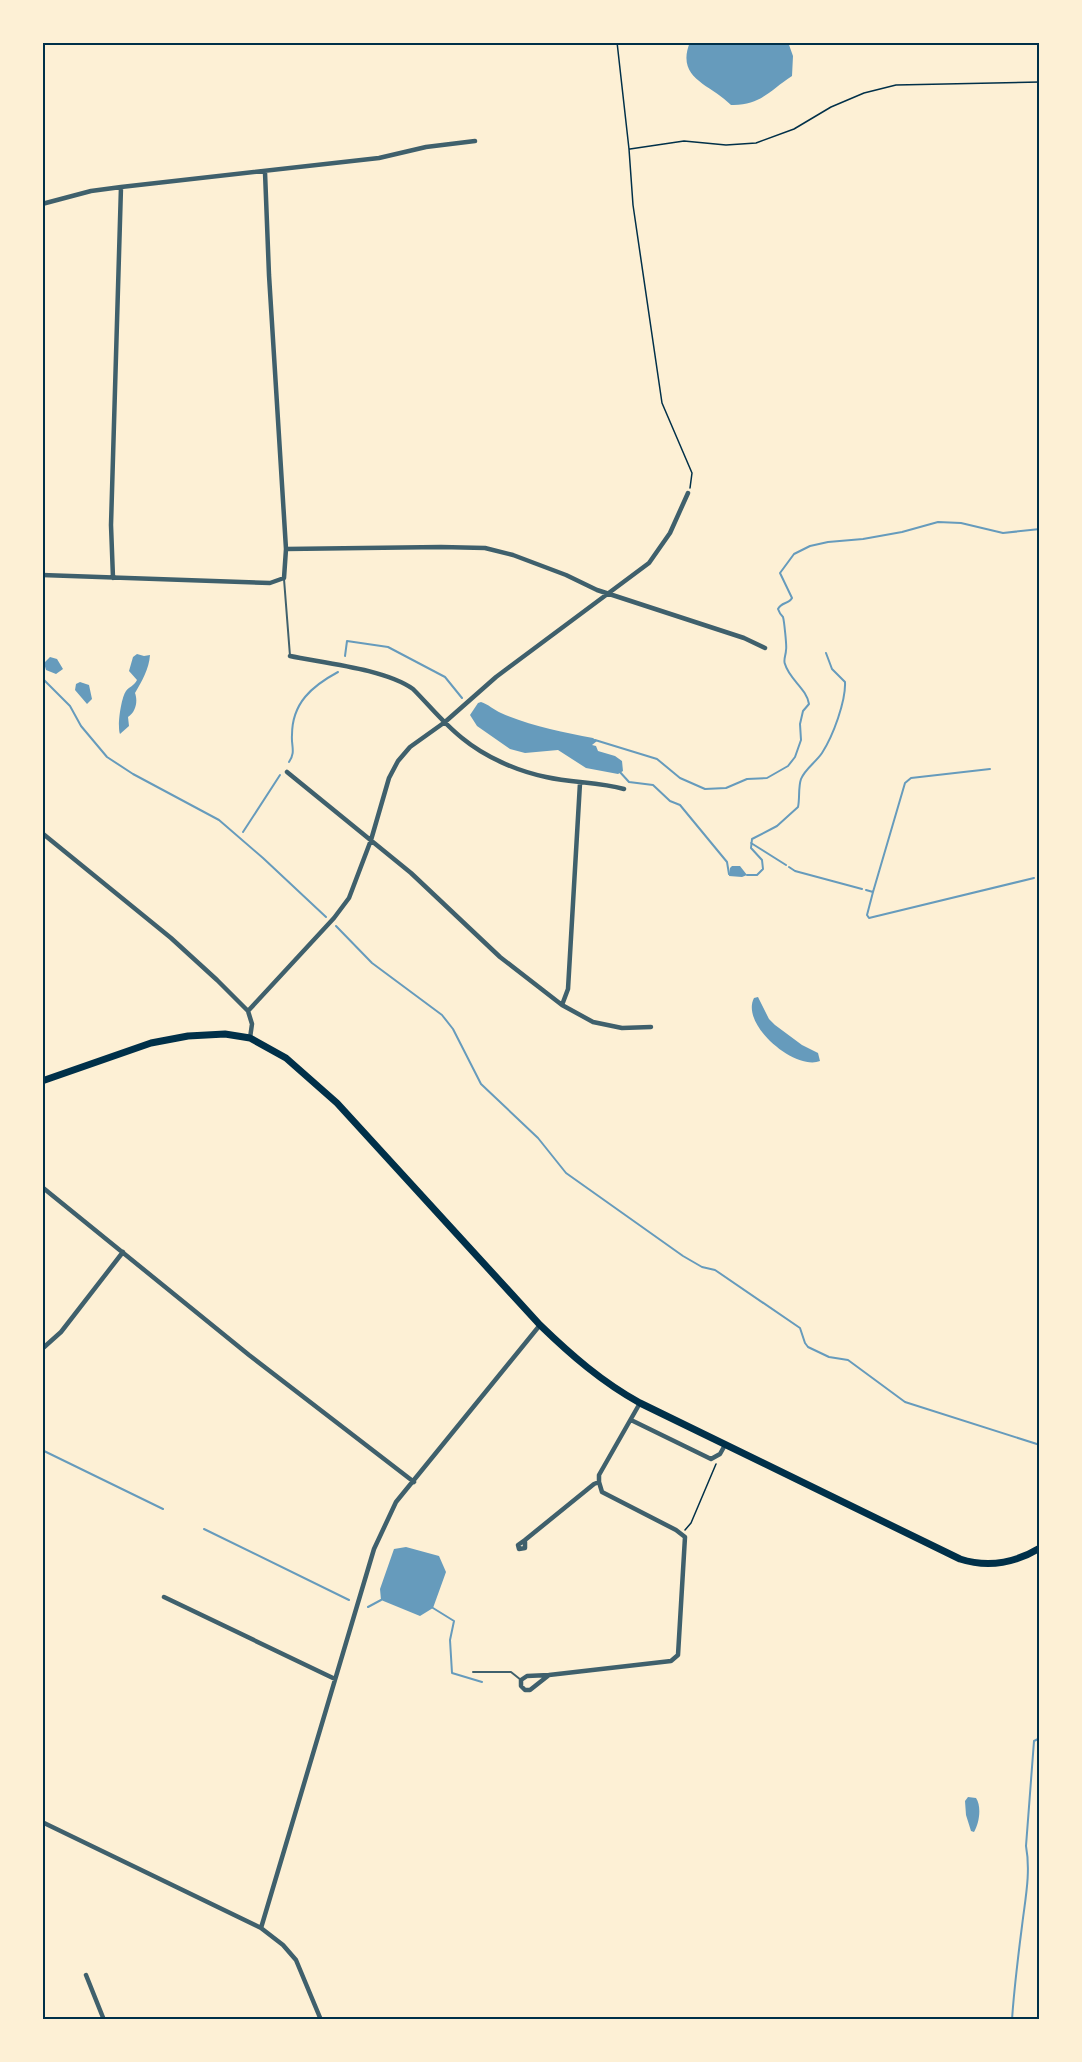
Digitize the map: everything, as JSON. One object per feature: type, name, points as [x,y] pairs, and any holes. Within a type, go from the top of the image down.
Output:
[{"type":"main road","points":[[42,1081],[151,1043],[188,1036],[225,1034],[250,1038],[286,1058],[337,1103],[540,1326],[581,1364],[603,1380],[640,1403],[960,1559],[971,1563],[994,1564],[1027,1555],[1040,1548]]},
{"type":"street","points":[[42,204],[91,191],[379,158],[426,147],[476,141]]},
{"type":"street","points":[[42,575],[270,583],[284,578],[286,549],[265,172]]},
{"type":"street","points":[[113,578],[111,525],[121,187]]},
{"type":"street","points":[[248,1011],[334,918],[349,898],[371,840],[389,778],[398,761],[410,747],[445,722],[496,677],[649,562],[670,532],[688,493]]},
{"type":"street","points":[[286,549],[485,548],[523,559],[609,594],[744,638],[765,648]]},
{"type":"street","points":[[290,656],[395,679],[413,689],[462,739],[492,757],[543,777],[624,789]]},
{"type":"street","points":[[287,772],[411,873],[500,957],[562,1005],[592,1022],[622,1028],[651,1027]]},
{"type":"street","points":[[562,1005],[568,989],[580,783]]},
{"type":"street","points":[[42,833],[171,938],[217,980],[248,1011],[252,1024],[250,1038]]},
{"type":"street","points":[[42,1187],[249,1354],[414,1482]]},
{"type":"street","points":[[42,1349],[59,1333],[123,1252]]},
{"type":"street","points":[[261,1928],[374,1549],[396,1502],[540,1326]]},
{"type":"street","points":[[549,1675],[530,1690],[522,1688],[521,1680],[527,1676],[671,1661],[676,1658],[679,1651],[686,1543],[684,1532],[602,1492],[599,1482],[599,1475],[640,1403]]},
{"type":"street","points":[[631,1420],[711,1459],[720,1454],[725,1445]]},
{"type":"street","points":[[525,1540],[599,1482]]},
{"type":"street","points":[[164,1597],[335,1679]]},
{"type":"street","points":[[42,1822],[261,1928],[283,1945],[296,1960],[321,2020]]},
{"type":"street","points":[[86,1975],[104,2020]]},
{"type":"lane","points":[[284,578],[290,656]]},
{"type":"lane","points":[[473,1672],[511,1672],[521,1680]]},
{"type":"path","points":[[617,42],[633,205],[663,403],[692,473],[693,479],[688,493]]},
{"type":"path","points":[[629,149],[684,141],[726,145],[756,143],[794,129],[831,107],[864,93],[896,85],[1040,82]]},
{"type":"path","points":[[684,1532],[716,1464],[711,1459]]},
{"type":"water","points":[[690,42],[788,42],[793,56],[792,76],[757,100],[741,105],[731,105],[691,73],[687,64]]},
{"type":"water","points":[[137,654],[150,655],[145,675],[135,693],[136,706],[128,717],[129,726],[120,734],[119,719],[123,700],[126,691],[137,680],[129,671],[133,657]]},
{"type":"water","points":[[50,657],[57,659],[63,669],[56,674],[46,670],[44,663]]},
{"type":"water","points":[[80,682],[89,685],[92,699],[87,704],[75,690],[76,684]]},
{"type":"water","points":[[481,702],[523,722],[593,738],[597,741],[592,745],[596,746],[598,751],[615,756],[622,761],[623,771],[618,774],[586,768],[558,750],[525,753],[510,749],[477,726],[470,715]]},
{"type":"water","points":[[732,866],[740,866],[747,875],[729,876]]},
{"type":"water","points":[[758,997],[769,1019],[802,1045],[818,1053],[820,1061],[810,1062],[785,1053],[762,1032],[755,1021],[752,1009],[754,998]]},
{"type":"water","points":[[406,1547],[439,1556],[446,1572],[433,1608],[420,1616],[381,1600],[380,1589],[394,1549]]},
{"type":"water","points":[[968,1797],[976,1798],[979,1806],[974,1832],[971,1831],[966,1815],[965,1801]]},
{"type":"waterway","points":[[595,740],[657,759],[680,778],[705,789],[726,788],[747,779],[767,778],[788,766],[795,757],[801,740],[800,724],[803,711],[809,704],[784,662],[785,628],[783,617],[778,609],[792,598],[780,573],[794,554],[810,546],[902,532],[938,522],[961,523],[1003,533],[1040,529]]},
{"type":"waterway","points":[[345,656],[347,641],[388,647],[445,677],[462,698]]},
{"type":"waterway","points":[[747,875],[757,875],[763,869],[762,860],[751,848],[752,839],[777,826],[798,807],[801,779],[822,753],[838,718],[845,682],[832,669],[826,653]]},
{"type":"waterway","points":[[289,762],[293,752],[293,724],[300,705],[320,683],[338,672]]},
{"type":"waterway","points":[[42,678],[70,706],[81,726],[107,757],[133,774],[219,820],[326,917]]},
{"type":"waterway","points":[[866,890],[873,892],[905,783],[911,778],[990,769]]},
{"type":"waterway","points":[[619,771],[629,782],[653,785],[670,801],[680,805],[727,862],[729,874]]},
{"type":"waterway","points":[[243,832],[280,775]]},
{"type":"waterway","points":[[751,843],[786,865]]},
{"type":"waterway","points":[[789,867],[795,871],[862,889]]},
{"type":"waterway","points":[[873,892],[867,915],[869,918],[1034,878]]},
{"type":"waterway","points":[[336,926],[372,963],[442,1015],[453,1029],[481,1084],[538,1138],[566,1173],[683,1256],[702,1267],[715,1270],[800,1328],[808,1347],[829,1357],[848,1360],[905,1402],[1040,1445]]},
{"type":"waterway","points":[[42,1450],[163,1509]]},
{"type":"waterway","points":[[204,1529],[349,1600]]},
{"type":"waterway","points":[[368,1607],[381,1600]]},
{"type":"waterway","points":[[433,1608],[454,1621],[450,1640],[452,1673],[482,1682]]},
{"type":"waterway","points":[[1012,2020],[1027,1886],[1026,1846],[1034,1741],[1040,1738]]}]
